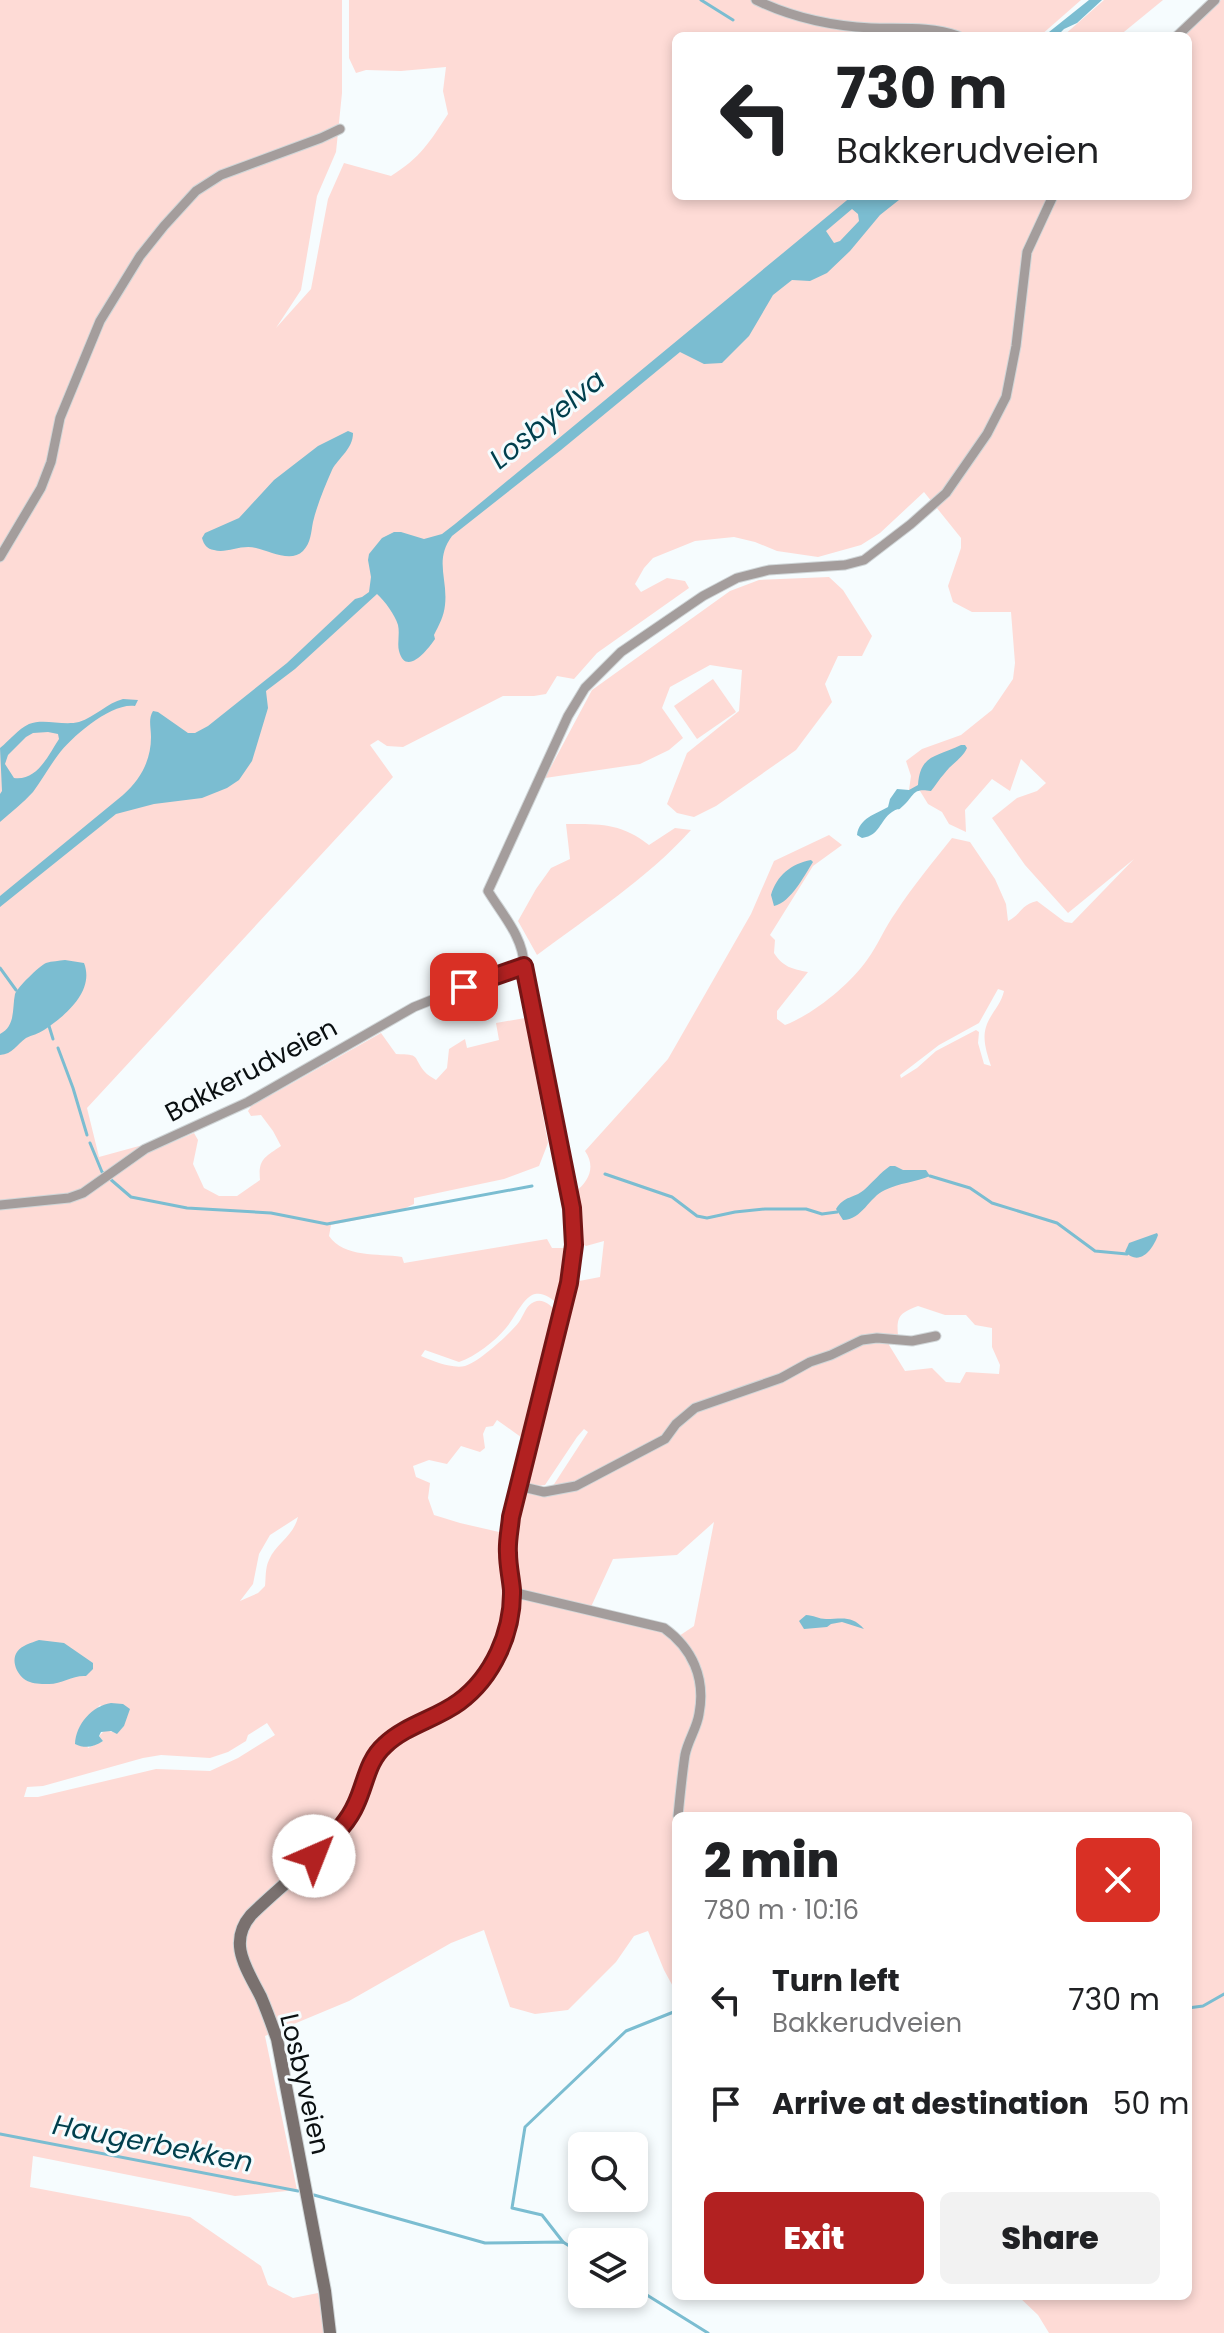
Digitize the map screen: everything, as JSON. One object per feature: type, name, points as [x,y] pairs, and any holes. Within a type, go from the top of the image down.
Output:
[{"type":"main road","name":"Losbyveien","points":[[330,2333],[325,2291],[277,2039],[269,2015],[243,1963],[240,1935],[251,1915],[342,1828],[356,1805],[369,1766],[385,1744],[401,1732],[457,1704],[471,1692],[495,1661],[509,1626],[512,1592],[507,1550],[511,1517],[569,1283],[574,1245],[572,1208],[524,966]]},
{"type":"street","points":[[756,0],[795,15],[838,23],[868,28],[932,29],[943,32]]},
{"type":"street","points":[[1181,32],[1215,0]]},
{"type":"street","points":[[0,557],[41,488],[51,462],[60,418],[100,321],[140,256],[196,191],[221,175],[340,129]]},
{"type":"street","points":[[524,966],[520,942],[488,891],[553,744],[585,688],[621,652],[721,585],[751,573],[845,565],[864,560],[946,493],[987,434],[1006,397],[1016,346],[1027,252],[1051,200]]},
{"type":"street","name":"Bakkerudveien","points":[[0,1205],[69,1198],[83,1193],[145,1149],[248,1102],[414,1007],[524,966]]},
{"type":"street","points":[[519,1486],[544,1492],[576,1486],[665,1439],[676,1424],[695,1408],[781,1378],[862,1340],[912,1341],[936,1336]]},
{"type":"street","points":[[512,1592],[664,1628],[689,1652],[699,1674],[701,1694],[699,1715],[686,1751],[678,1812]]},
{"type":"shaded area","points":[[0,0],[342,0],[342,93],[336,152],[317,196],[301,290],[276,328],[311,289],[328,199],[344,163],[391,176],[424,149],[448,114],[443,91],[446,67],[356,73],[349,58],[349,0],[1081,0],[1045,32],[672,32],[672,200],[1192,200],[1192,32],[1188,32],[1224,0],[1224,2333],[1049,2333],[1038,2315],[1022,2300],[1192,2300],[1192,1812],[672,1812],[672,1985],[648,1931],[634,1936],[616,1962],[568,2010],[535,2014],[510,2007],[484,1930],[451,1943],[349,2001],[265,2036],[297,2190],[235,2196],[33,2156],[30,2187],[190,2217],[261,2266],[268,2285],[293,2298],[318,2293],[325,2329],[323,2333],[0,2333]],"holes":[[[924,492],[961,538],[961,548],[948,586],[953,602],[972,612],[1011,612],[1015,663],[1013,679],[992,710],[961,735],[922,749],[906,761],[911,776],[909,790],[920,791],[928,804],[942,812],[949,824],[966,832],[965,810],[992,779],[1010,791],[1021,759],[1046,783],[1037,791],[1017,798],[992,818],[1025,865],[1068,913],[1134,859],[1072,923],[1065,922],[1037,901],[1008,921],[1006,904],[995,879],[970,842],[952,838],[903,902],[859,970],[819,1006],[785,1025],[777,1019],[777,1011],[808,972],[784,964],[774,953],[775,940],[770,935],[813,866],[842,845],[829,835],[774,861],[751,914],[668,1059],[585,1151],[590,1163],[589,1173],[575,1192],[583,1244],[586,1246],[604,1241],[600,1277],[574,1282],[527,1484],[545,1485],[577,1437],[584,1429],[588,1432],[547,1495],[525,1491],[516,1536],[434,1515],[428,1498],[430,1483],[416,1477],[413,1466],[429,1460],[447,1464],[461,1446],[480,1452],[485,1448],[483,1434],[486,1427],[493,1426],[497,1420],[525,1440],[556,1311],[543,1302],[531,1303],[502,1340],[465,1366],[449,1365],[421,1356],[425,1350],[459,1362],[496,1338],[531,1296],[541,1294],[558,1303],[570,1248],[552,1248],[547,1239],[404,1263],[402,1257],[343,1248],[329,1236],[331,1225],[397,1212],[414,1204],[414,1198],[504,1179],[539,1166],[548,1143],[525,1018],[496,1023],[499,1040],[467,1048],[465,1039],[449,1049],[447,1068],[436,1080],[425,1072],[415,1057],[396,1054],[381,1033],[254,1102],[248,1111],[251,1116],[261,1115],[281,1146],[264,1159],[260,1167],[260,1180],[237,1196],[219,1196],[204,1188],[193,1164],[198,1140],[194,1133],[154,1150],[150,1143],[99,1157],[87,1108],[393,777],[370,745],[378,740],[387,746],[403,747],[503,696],[546,694],[557,676],[574,679],[597,653],[689,588],[685,581],[667,578],[641,592],[635,584],[653,558],[695,541],[734,537],[777,551],[818,557],[861,545],[880,533]],[[998,989],[1004,991],[985,1032],[991,1066],[984,1064],[978,1043],[979,1032],[976,1030],[936,1051],[901,1078],[900,1075],[939,1045],[979,1023]],[[918,1306],[945,1315],[966,1315],[975,1325],[992,1328],[992,1347],[1000,1365],[999,1374],[966,1372],[960,1383],[946,1382],[932,1368],[905,1371],[889,1345],[890,1337],[898,1335],[901,1316]],[[298,1517],[269,1560],[265,1586],[258,1593],[240,1601],[253,1584],[259,1554],[270,1535]],[[714,1522],[694,1626],[676,1638],[664,1628],[590,1609],[613,1559],[677,1555]],[[100,1705],[124,1726],[117,1733],[105,1730],[99,1736],[103,1741],[88,1748],[81,1725]],[[267,1723],[275,1735],[210,1771],[156,1769],[38,1797],[24,1797],[27,1787],[43,1786],[143,1758],[161,1755],[210,1758],[228,1752],[246,1741],[248,1735]]]},
{"type":"shaded area","points":[[1104,0],[1163,0],[1124,32],[1068,32]]},
{"type":"shaded area","points":[[829,577],[843,590],[872,636],[862,656],[838,656],[825,684],[832,702],[796,750],[716,806],[694,817],[677,813],[667,804],[687,753],[739,711],[742,670],[710,665],[670,687],[662,708],[683,738],[669,750],[640,764],[545,778],[592,690],[730,591],[759,580]]},
{"type":"shaded area","points":[[713,679],[736,712],[697,739],[674,706]]},
{"type":"shaded area","points":[[566,824],[619,829],[649,845],[675,828],[691,830],[637,881],[537,955],[518,921],[551,868],[570,859]]},
{"type":"water","points":[[1089,0],[1102,0],[1077,23],[1061,32],[1049,32]]},
{"type":"water","points":[[847,200],[899,200],[880,215],[827,273],[810,281],[792,280],[773,295],[749,336],[722,363],[704,364],[680,352],[452,536],[443,562],[444,613],[435,639],[417,658],[407,662],[402,659],[398,648],[397,621],[377,594],[295,669],[266,691],[268,708],[252,761],[239,780],[202,798],[154,804],[116,814],[0,907],[0,896],[135,782],[149,754],[153,711],[188,733],[208,726],[287,663],[355,599],[369,592],[369,554],[382,538],[394,532],[424,539],[442,534]],"holes":[[[852,209],[858,214],[859,221],[840,241],[834,243],[826,231]]]},
{"type":"water","points":[[348,431],[353,433],[351,444],[332,470],[303,551],[287,556],[250,547],[219,551],[206,546],[202,538],[205,533],[239,518],[274,480],[318,446]]},
{"type":"water","points":[[138,700],[135,706],[115,709],[104,715],[72,739],[33,792],[0,822],[0,748],[29,724],[79,722],[117,701]],"holes":[[[33,733],[58,734],[59,739],[41,766],[29,776],[14,778],[5,764],[8,755]]]},
{"type":"water","points":[[961,745],[967,748],[965,752],[931,791],[914,793],[873,834],[862,838],[857,835],[861,824],[888,807],[897,789],[909,790],[918,785],[926,762]]},
{"type":"water","points":[[813,862],[796,888],[774,906],[771,895],[781,876],[797,864]]},
{"type":"water","points":[[65,960],[84,963],[85,983],[76,1002],[44,1030],[0,1055],[0,1034],[11,1022],[17,991],[43,965]]},
{"type":"water","points":[[890,1166],[903,1170],[926,1170],[930,1176],[885,1190],[855,1216],[843,1220],[836,1209],[839,1205],[864,1190]]},
{"type":"water","points":[[1157,1233],[1156,1240],[1141,1257],[1136,1258],[1125,1252],[1129,1243]]},
{"type":"water","points":[[806,1615],[851,1620],[864,1629],[842,1622],[804,1629],[799,1621]]},
{"type":"water","points":[[39,1640],[64,1643],[93,1663],[93,1669],[86,1676],[54,1684],[37,1684],[26,1680],[17,1670],[15,1656],[27,1644]]},
{"type":"water","points":[[111,1703],[123,1704],[130,1709],[124,1726],[117,1734],[101,1732],[99,1736],[103,1741],[93,1746],[75,1744],[78,1730],[86,1717]]},
{"type":"waterway","points":[[701,0],[733,20]]},
{"type":"waterway","points":[[0,968],[16,990]]},
{"type":"waterway","points":[[49,1026],[53,1039]]},
{"type":"waterway","points":[[58,1048],[87,1135]]},
{"type":"waterway","points":[[90,1143],[102,1172],[131,1197],[187,1208],[271,1213],[327,1224],[532,1186]]},
{"type":"waterway","points":[[605,1174],[672,1197],[697,1216],[707,1218],[765,1209],[806,1209],[822,1214],[837,1212]]},
{"type":"waterway","points":[[930,1176],[970,1188],[992,1203],[1057,1223],[1095,1251],[1127,1254]]},
{"type":"waterway","points":[[1192,2007],[1203,2006],[1224,1994]]},
{"type":"waterway","points":[[563,2242],[542,2215],[512,2208],[525,2127],[626,2031],[672,2013]]},
{"type":"waterway","name":"Haugerbekken","points":[[0,2134],[298,2191]]},
{"type":"waterway","name":"Haugerbekken","points":[[314,2195],[485,2243],[563,2242],[568,2245]]},
{"type":"waterway","name":"Haugerbekken","points":[[648,2296],[708,2333]]},
{"type":"route","points":[[314,1856],[342,1828],[356,1805],[369,1766],[377,1753],[401,1732],[457,1704],[471,1692],[495,1661],[503,1643],[509,1626],[512,1592],[507,1550],[511,1517],[573,1261],[572,1208],[524,966],[464,987]]},
{"type":"water label","name":"Losbyelva","points":[[547,419]]}]
